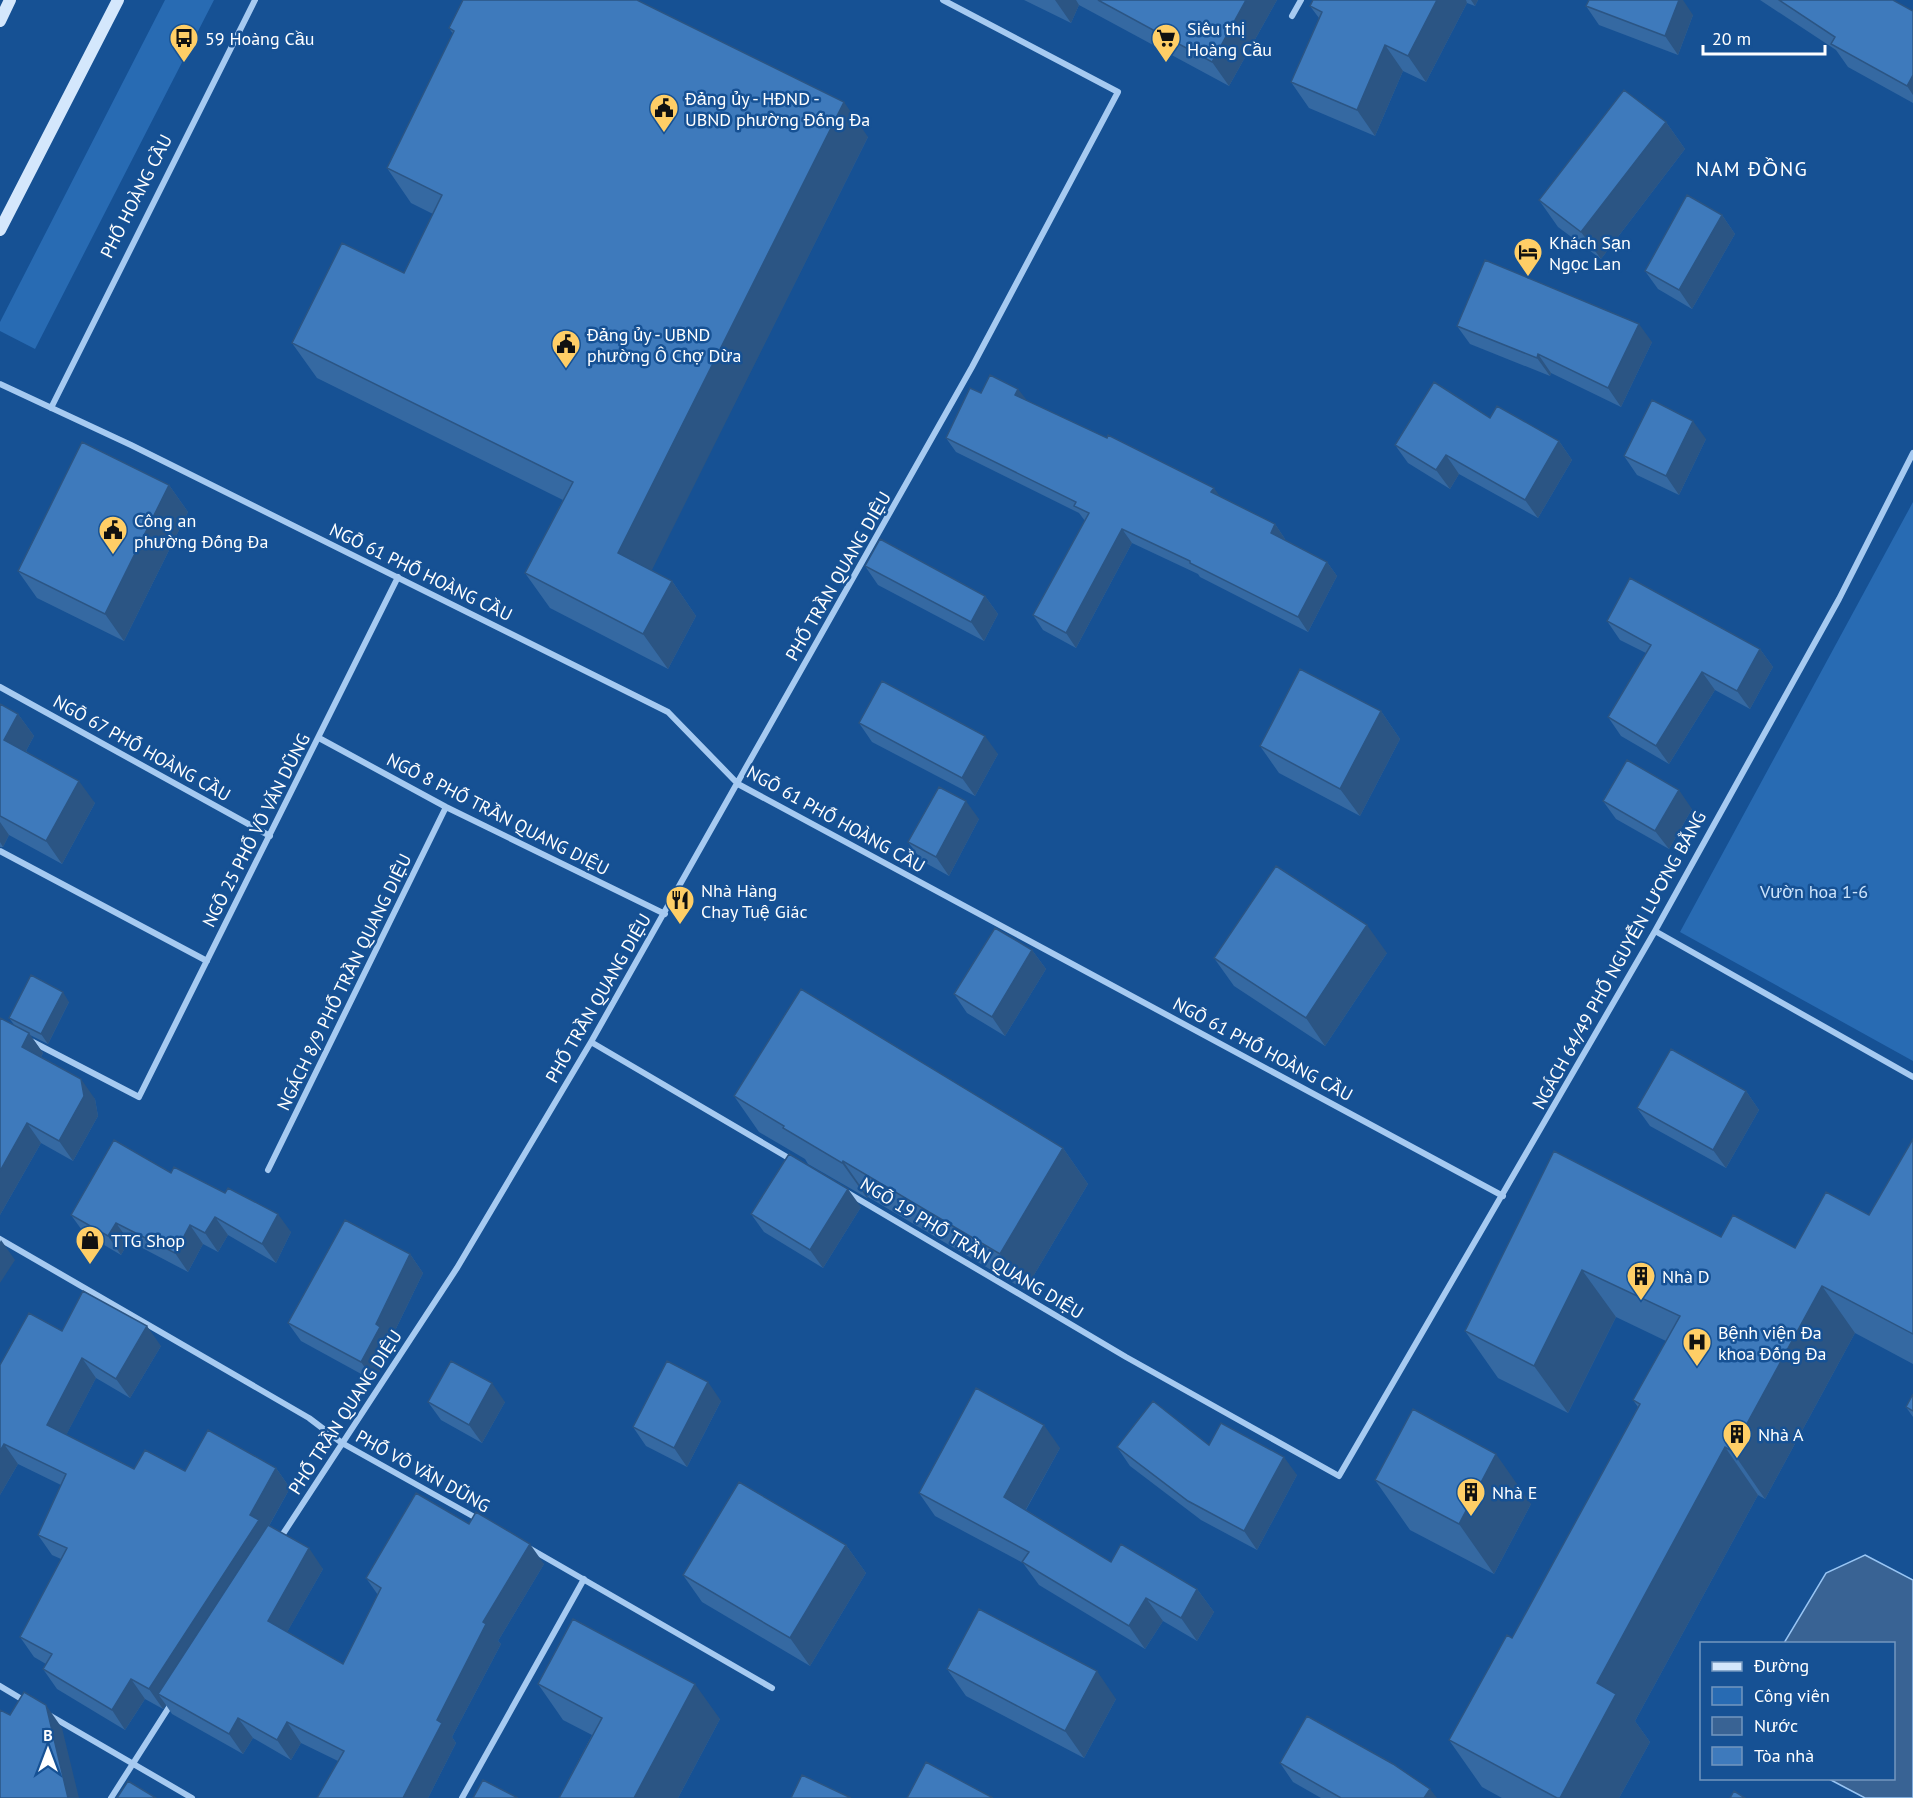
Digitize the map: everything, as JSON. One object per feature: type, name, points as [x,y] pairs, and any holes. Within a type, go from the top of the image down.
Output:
[{"type":"main road","points":[[0,21],[10,0]]},
{"type":"main road","points":[[0,230],[118,0]]},
{"type":"street","name":"PHỐ HOÀNG CẦU","points":[[51,408],[255,0]]},
{"type":"street","name":"PHỐ TRẦN QUANG DIỆU","points":[[275,1545],[457,1268],[591,1042],[972,367],[1118,92],[944,0]]},
{"type":"street","points":[[1292,16],[1301,0]]},
{"type":"street","name":"NGÕ 61 PHỐ HOÀNG CẦU","points":[[0,384],[131,445],[668,712],[738,784],[1503,1196]]},
{"type":"street","name":"NGÁCH 64/49 PHỐ NGUYỄN LƯƠNG BẰNG","points":[[1339,1476],[1655,931],[1839,599],[1913,453]]},
{"type":"street","name":"NGÕ 25 PHỐ VÕ VĂN DŨNG","points":[[20,1035],[139,1097],[398,577]]},
{"type":"street","name":"NGÕ 67 PHỐ HOÀNG CẦU","points":[[0,687],[270,836]]},
{"type":"street","name":"NGÕ 8 PHỐ TRẦN QUANG DIỆU","points":[[319,738],[446,807],[665,914]]},
{"type":"street","name":"NGÁCH 8/9 PHỐ TRẦN QUANG DIỆU","points":[[268,1170],[446,807]]},
{"type":"street","points":[[0,851],[207,961]]},
{"type":"street","points":[[1655,931],[1913,1077]]},
{"type":"street","points":[[591,1042],[802,1166]]},
{"type":"street","name":"NGÕ 19 PHỐ TRẦN QUANG DIỆU","points":[[843,1190],[1126,1358],[1339,1476]]},
{"type":"street","name":"PHỐ VÕ VĂN DŨNG","points":[[0,1239],[309,1418],[342,1443],[480,1520]]},
{"type":"street","points":[[519,1542],[772,1688]]},
{"type":"street","points":[[462,1798],[584,1579]]},
{"type":"street","points":[[0,1686],[30,1704]]},
{"type":"street","points":[[111,1798],[177,1694]]},
{"type":"street","points":[[40,1710],[192,1798]]},
{"type":"green space","points":[[165,0],[214,0],[35,349],[0,331],[0,322]]},
{"type":"green space","name":"Vườn hoa 1-6","points":[[1913,502],[1913,1061],[1680,932]]},
{"type":"water","points":[[1865,1555],[1913,1580],[1913,1798],[1865,1798],[1831,1780],[1895,1780],[1895,1642],[1785,1642],[1826,1573]]},
{"type":"building","points":[[463,0],[637,0],[844,102],[618,553],[672,581],[643,634],[525,573],[573,482],[292,343],[342,243],[404,273],[442,195],[387,168],[454,31],[449,28]]},
{"type":"building","points":[[1098,0],[1246,0],[1212,62]]},
{"type":"building","points":[[1313,0],[1437,0],[1408,56],[1385,45],[1357,110],[1291,82],[1322,12],[1310,6]]},
{"type":"building","points":[[1589,0],[1679,0],[1665,36],[1586,6]]},
{"type":"building","points":[[1779,0],[1893,0],[1913,11],[1913,75],[1907,86],[1831,44],[1835,37]]},
{"type":"building","points":[[1624,90],[1666,122],[1581,232],[1539,200]]},
{"type":"building","points":[[1687,195],[1722,215],[1679,290],[1645,271]]},
{"type":"building","points":[[1485,260],[1639,324],[1608,388],[1538,354],[1537,358],[1457,326]]},
{"type":"building","points":[[990,375],[1018,389],[1015,395],[1107,438],[1108,435],[1214,488],[1211,492],[1275,524],[1271,533],[1327,562],[1298,617],[1122,529],[1066,633],[1033,615],[1089,513],[1074,506],[1076,502],[946,438],[970,388],[981,393]]},
{"type":"building","points":[[1434,382],[1490,418],[1497,406],[1559,441],[1525,500],[1446,455],[1436,470],[1395,445]]},
{"type":"building","points":[[1652,400],[1693,421],[1666,476],[1624,456]]},
{"type":"building","name":"Công an phường Đống Đa","points":[[82,442],[169,485],[105,614],[18,571]]},
{"type":"building","points":[[880,539],[985,596],[971,622],[865,566]]},
{"type":"building","points":[[1630,578],[1760,649],[1737,691],[1702,672],[1656,746],[1608,717],[1651,645],[1607,621]]},
{"type":"building","points":[[1300,669],[1381,711],[1340,789],[1260,746]]},
{"type":"building","points":[[882,681],[985,736],[962,778],[859,723]]},
{"type":"building","points":[[0,704],[18,714],[4,740],[79,781],[46,841],[0,816]]},
{"type":"building","points":[[1627,760],[1679,790],[1655,831],[1603,801]]},
{"type":"building","points":[[939,787],[966,801],[936,857],[908,842]]},
{"type":"building","points":[[1276,866],[1367,925],[1306,1018],[1214,958]]},
{"type":"building","points":[[995,928],[1032,950],[992,1017],[954,994]]},
{"type":"building","points":[[31,975],[63,992],[41,1034],[9,1018]]},
{"type":"building","points":[[801,989],[1063,1148],[1000,1254],[783,1128],[784,1126],[734,1096]]},
{"type":"building","points":[[0,1018],[29,1033],[22,1047],[81,1079],[84,1096],[59,1141],[27,1123],[0,1171]]},
{"type":"building","points":[[1671,1049],[1746,1091],[1713,1150],[1637,1108]]},
{"type":"building","points":[[1913,1139],[1913,1334],[1822,1286],[1732,1451],[1725,1447],[1597,1683],[1616,1694],[1560,1798],[1449,1740],[1507,1635],[1512,1638],[1640,1404],[1633,1400],[1680,1316],[1582,1270],[1534,1366],[1465,1331],[1554,1151],[1721,1237],[1733,1215],[1795,1248],[1826,1192],[1869,1215]]},
{"type":"building","points":[[114,1140],[171,1173],[174,1167],[225,1193],[228,1188],[278,1214],[262,1244],[215,1217],[205,1233],[190,1225],[175,1253],[116,1223],[108,1236],[71,1215]]},
{"type":"building","points":[[789,1154],[848,1189],[810,1250],[751,1214]]},
{"type":"building","points":[[345,1220],[410,1254],[376,1324],[380,1327],[361,1362],[288,1323]]},
{"type":"building","points":[[83,1291],[147,1326],[116,1379],[82,1358],[47,1425],[134,1469],[145,1450],[185,1471],[208,1430],[276,1468],[250,1515],[259,1520],[149,1689],[131,1679],[112,1710],[43,1669],[52,1654],[20,1637],[67,1548],[38,1535],[66,1474],[4,1444],[0,1451],[0,1365],[29,1313],[62,1331]]},
{"type":"building","points":[[451,1361],[492,1383],[469,1425],[428,1402]]},
{"type":"building","points":[[667,1361],[708,1382],[674,1448],[633,1427]]},
{"type":"building","points":[[976,1388],[1044,1425],[1004,1497],[1111,1562],[1121,1544],[1197,1589],[1181,1618],[1146,1598],[1129,1626],[1022,1562],[1029,1552],[919,1493]]},
{"type":"building","points":[[1913,1394],[1913,1411],[1906,1407]]},
{"type":"building","points":[[1153,1401],[1209,1445],[1221,1423],[1284,1457],[1244,1531],[1188,1501],[1117,1447]]},
{"type":"building","points":[[1413,1409],[1496,1454],[1459,1524],[1375,1480]]},
{"type":"building","points":[[739,1482],[846,1545],[790,1638],[683,1575]]},
{"type":"building","points":[[416,1493],[469,1524],[476,1512],[530,1544],[483,1622],[486,1624],[437,1720],[442,1723],[403,1798],[317,1798],[344,1751],[287,1722],[277,1740],[238,1718],[229,1734],[158,1694],[268,1525],[309,1548],[268,1621],[343,1664],[381,1588],[366,1578]]},
{"type":"building","points":[[979,1609],[1097,1671],[1065,1731],[947,1669]]},
{"type":"building","points":[[573,1619],[695,1684],[634,1798],[559,1798],[602,1718],[538,1684]]},
{"type":"building","points":[[24,1692],[46,1705],[68,1798],[0,1798],[0,1710],[10,1715]]},
{"type":"building","points":[[1307,1716],[1393,1764],[1430,1789],[1424,1798],[1341,1798],[1280,1763]]},
{"type":"building","points":[[926,1762],[993,1798],[907,1798]]},
{"type":"building","points":[[802,1775],[851,1798],[791,1798]]},
{"type":"building","points":[[483,1780],[518,1798],[473,1798]]},
{"type":"building","points":[[128,1781],[156,1798],[117,1798]]},
{"type":"building","points":[[1734,1791],[1745,1798],[1730,1798]]},
{"type":"place","name":"59 Hoàng Cầu","points":[[184,64]]},
{"type":"place","name":"Siêu thị Hoàng Cầu","points":[[1166,64]]},
{"type":"place","name":"Đảng ủy - HĐND - UBND phường Đống Đa","points":[[664,134]]},
{"type":"place","name":"Khách Sạn Ngọc Lan","points":[[1528,278]]},
{"type":"place","name":"Đảng ủy - UBND phường Ô Chợ Dừa","points":[[566,370]]},
{"type":"place","name":"Công an phường Đống Đa","points":[[113,556]]},
{"type":"place","name":"Nhà Hàng Chay Tuệ Giác","points":[[680,926]]},
{"type":"place","name":"TTG Shop","points":[[90,1266]]},
{"type":"place","name":"Nhà D","points":[[1641,1302]]},
{"type":"place","name":"Bệnh viện Đa khoa Đống Đa","points":[[1697,1368]]},
{"type":"place","name":"Nhà A","points":[[1737,1460]]},
{"type":"place","name":"Nhà E","points":[[1471,1518]]},
{"type":"district","name":"NAM ĐỒNG","points":[[1752,169]]}]
